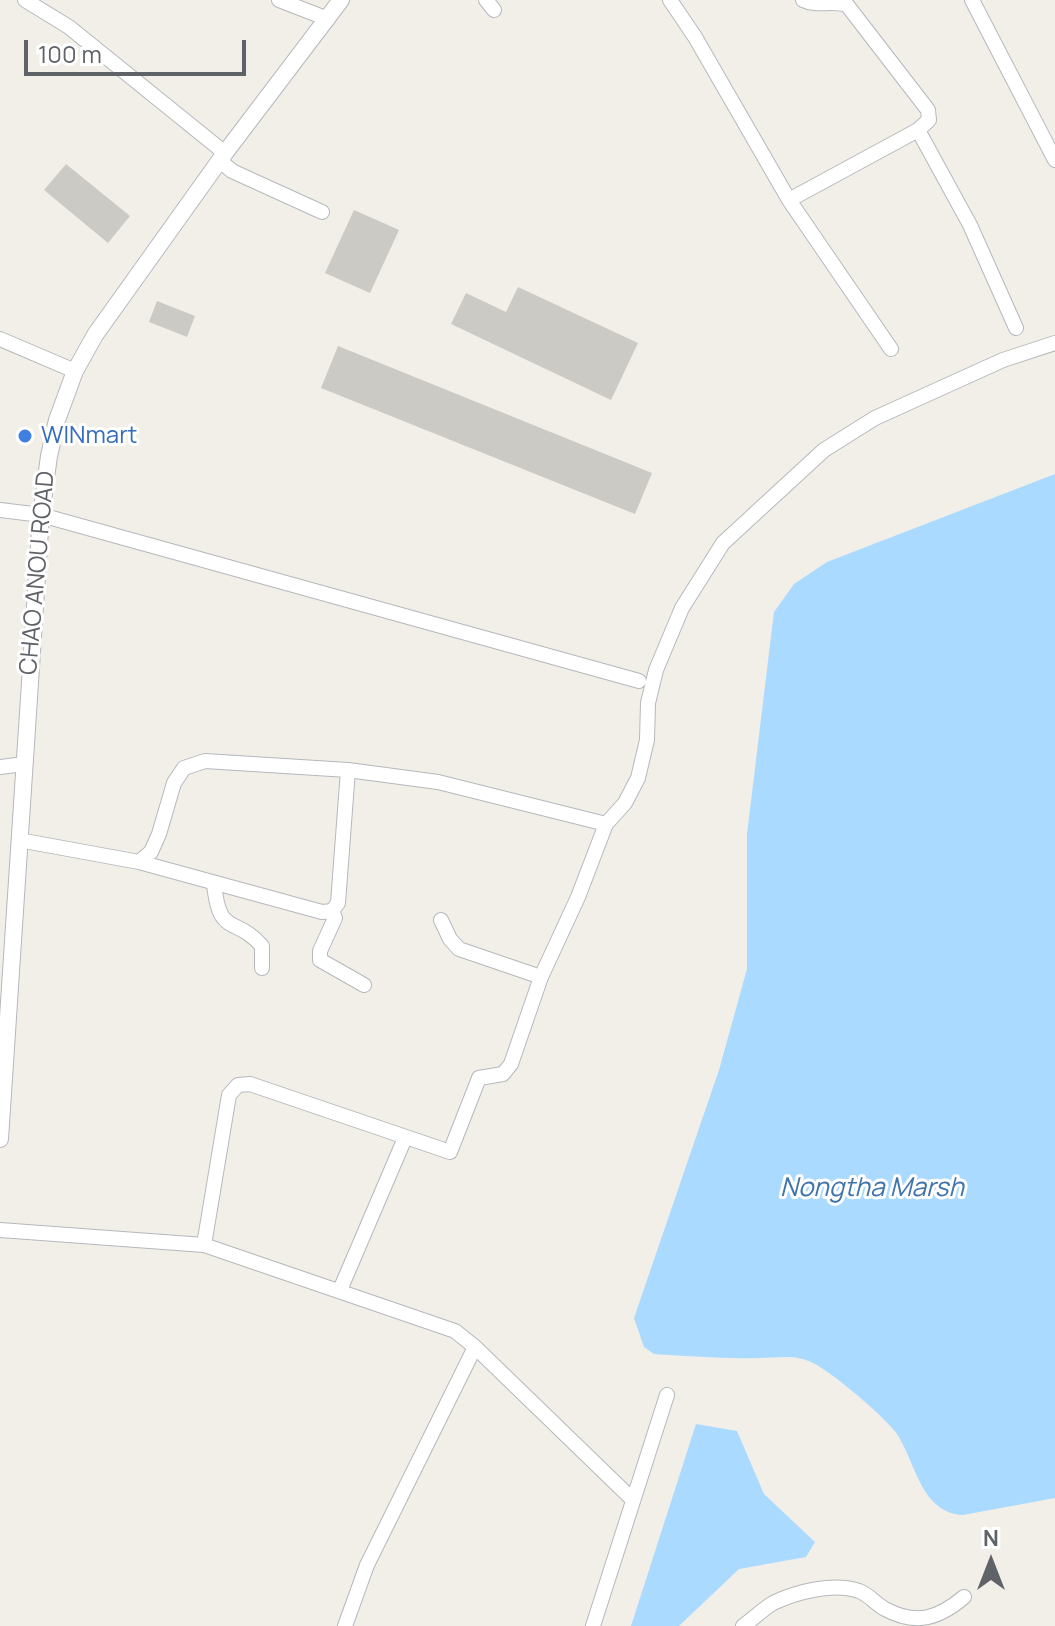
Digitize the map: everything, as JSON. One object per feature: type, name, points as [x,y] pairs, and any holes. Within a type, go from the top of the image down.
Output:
[{"type":"street","points":[[279,0],[328,19]]},
{"type":"street","name":"CHAO ANOU ROAD","points":[[0,1139],[4,1018],[41,515],[49,456],[65,395],[95,335],[222,157],[341,0]]},
{"type":"street","points":[[670,0],[695,37],[789,200],[891,349]]},
{"type":"street","points":[[789,200],[918,130],[929,120],[928,110],[847,5],[837,0],[810,4],[803,0]]},
{"type":"street","points":[[972,0],[1055,160]]},
{"type":"street","points":[[28,1],[69,27],[222,157],[232,171],[322,212]]},
{"type":"street","points":[[918,130],[970,225],[1016,328]]},
{"type":"street","points":[[0,339],[75,371]]},
{"type":"street","points":[[204,1245],[229,1095],[238,1085],[250,1084],[450,1152],[479,1078],[503,1074],[511,1064],[541,977],[578,897],[606,824],[625,803],[638,778],[647,740],[648,703],[656,670],[682,608],[723,543],[824,450],[875,418],[1003,360],[1055,343]]},
{"type":"street","points":[[0,510],[41,515],[639,681]]},
{"type":"street","points":[[139,862],[151,852],[174,783],[184,768],[205,761],[348,770],[438,782],[606,824]]},
{"type":"street","points":[[0,767],[24,764]]},
{"type":"street","points":[[19,840],[139,862],[322,912],[332,911],[338,903],[348,770]]},
{"type":"street","points":[[214,883],[216,908],[225,921],[255,938],[262,946],[262,968]]},
{"type":"street","points":[[332,911],[335,918],[320,951],[320,960],[364,985]]},
{"type":"street","points":[[441,920],[459,949],[541,977]]},
{"type":"street","points":[[340,1290],[405,1138]]},
{"type":"street","points":[[0,1230],[204,1245],[455,1331],[633,1500]]},
{"type":"street","points":[[345,1626],[367,1565],[475,1347]]},
{"type":"street","points":[[593,1626],[667,1395]]},
{"type":"street","points":[[743,1626],[772,1604],[831,1588],[860,1591],[886,1610],[914,1618],[933,1618],[945,1613],[964,1597]]},
{"type":"water","name":"Nongtha Marsh","points":[[1055,474],[1055,1498],[963,1515],[938,1506],[921,1485],[904,1446],[891,1426],[822,1368],[793,1357],[654,1354],[644,1347],[634,1318],[719,1070],[747,969],[747,834],[774,612],[794,584],[827,562]]},
{"type":"water","points":[[696,1424],[737,1431],[764,1494],[815,1542],[806,1557],[739,1569],[679,1626],[631,1626]]},
{"type":"building","points":[[66,164],[130,216],[108,243],[44,190]]},
{"type":"building","points":[[354,210],[399,230],[370,293],[325,273]]},
{"type":"building","points":[[518,287],[638,343],[611,400],[451,324],[466,293],[506,312]]},
{"type":"building","points":[[157,301],[195,316],[187,337],[149,322]]},
{"type":"building","points":[[338,346],[652,473],[635,514],[321,388]]},
{"type":"place","name":"WINmart","points":[[25,436]]}]
